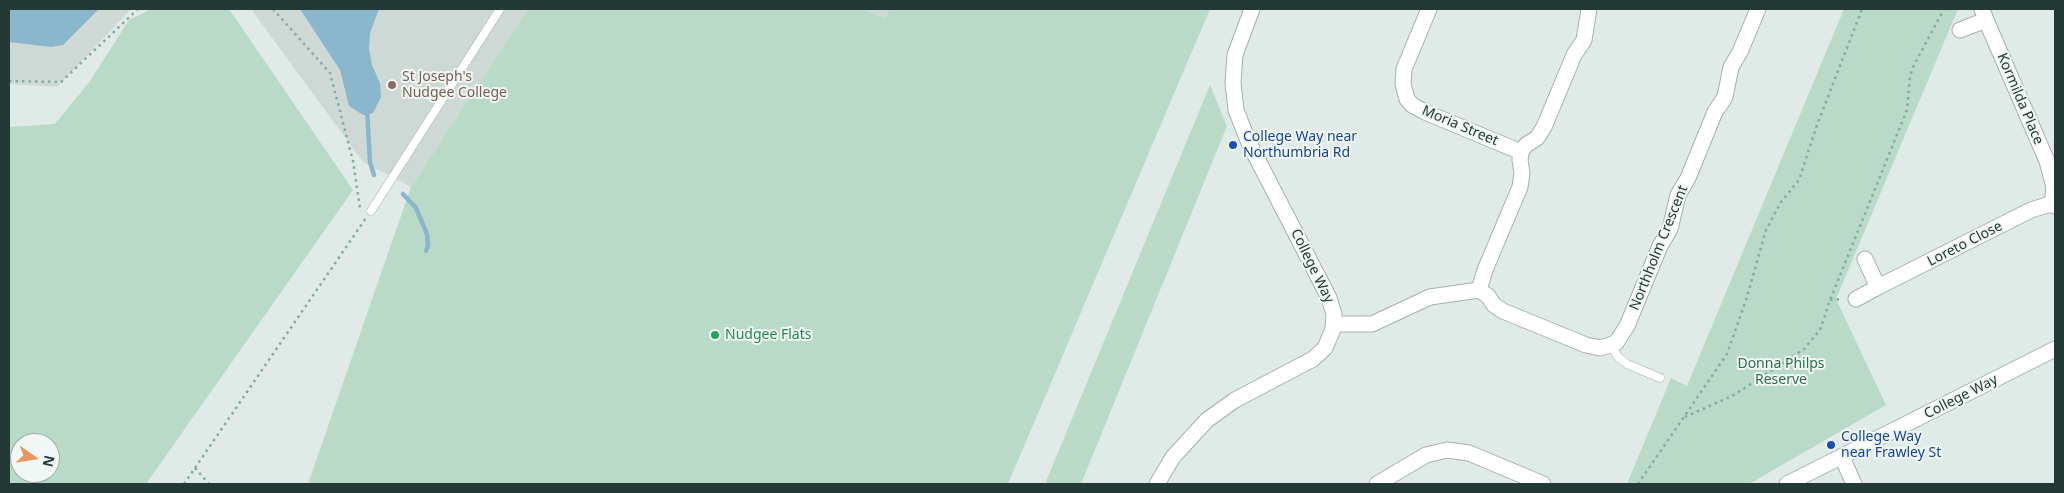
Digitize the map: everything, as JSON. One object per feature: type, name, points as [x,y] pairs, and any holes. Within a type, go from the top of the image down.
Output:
[{"type":"street","name":"College Way","points":[[1252,9],[1235,55],[1234,95],[1236,110],[1244,134],[1329,298],[1333,309],[1334,324]]},
{"type":"street","name":"Moria Street","points":[[1429,9],[1404,69],[1403,84],[1407,99],[1412,105],[1424,112],[1521,152]]},
{"type":"street","points":[[1479,290],[1485,270],[1520,187],[1522,173],[1521,152],[1526,145],[1537,138],[1544,127],[1574,55],[1584,40],[1590,9]]},
{"type":"street","name":"Northholm Crescent","points":[[1611,346],[1620,339],[1627,326],[1660,246],[1670,229],[1678,195],[1688,178],[1715,112],[1725,97],[1731,67],[1740,52],[1758,9]]},
{"type":"street","name":"Kormilda Place","points":[[1960,30],[1984,14],[2047,161],[2054,187],[2054,205]]},
{"type":"street","name":"Loreto Close","points":[[1856,298],[2031,210],[2054,205]]},
{"type":"street","points":[[1865,259],[1878,288]]},
{"type":"street","points":[[1157,484],[1173,457],[1206,420],[1235,400],[1313,359],[1325,348],[1332,334],[1334,324],[1372,324],[1430,297],[1479,290],[1503,311],[1586,345],[1600,348],[1611,346]]},
{"type":"street","name":"College Way","points":[[1787,484],[2055,349]]},
{"type":"street","points":[[1377,484],[1426,455],[1447,450],[1468,452],[1543,484]]},
{"type":"street","points":[[1842,457],[1854,484]]},
{"type":"lane","points":[[371,211],[500,9]]},
{"type":"lane","points":[[1611,346],[1618,357],[1627,364],[1660,378]]},
{"type":"path","points":[[9,81],[61,82],[138,9]]},
{"type":"path","points":[[273,9],[330,73],[353,161],[362,224]]},
{"type":"path","points":[[1638,484],[1727,354],[1747,296],[1766,230],[1781,202],[1799,180],[1817,125],[1862,9]]},
{"type":"path","points":[[1684,418],[1734,395],[1804,349],[1820,330],[1830,300],[1907,110],[1910,76],[1914,65],[1944,9]]},
{"type":"path","points":[[184,484],[371,211]]},
{"type":"path","points":[[195,468],[209,484]]},
{"type":"shaded area","points":[[9,9],[131,9],[57,87],[9,84]]},
{"type":"shaded area","name":"St Joseph's Nudgee College","points":[[251,9],[528,9],[411,187],[363,162]]},
{"type":"shaded area","points":[[862,9],[890,9],[886,18]]},
{"type":"green space","points":[[151,9],[229,9],[353,190],[146,484],[9,484],[9,127],[55,124],[90,81],[129,20]]},
{"type":"green space","name":"Nudgee Flats","points":[[528,9],[862,9],[885,18],[890,9],[1210,9],[1008,484],[308,484],[411,187]]},
{"type":"green space","name":"Donna Philps Reserve","points":[[1844,9],[1958,9],[1836,299],[1886,405],[1749,484],[1627,484],[1671,378],[1687,386]]},
{"type":"green space","points":[[1210,85],[1227,126],[1081,484],[1045,484]]},
{"type":"water","points":[[9,9],[99,9],[63,45],[51,47],[9,42]]},
{"type":"water","points":[[300,9],[379,9],[370,33],[369,48],[372,65],[380,83],[381,97],[373,113],[363,115],[349,106],[340,70]]},
{"type":"waterway","points":[[367,108],[370,162],[374,175]]},
{"type":"waterway","points":[[403,194],[416,208],[427,234],[428,246],[426,251]]},
{"type":"place","name":"St Joseph's Nudgee College","points":[[392,85]]},
{"type":"place","name":"College Way near Northumbria Rd","points":[[1233,145]]},
{"type":"place","name":"Nudgee Flats","points":[[715,335]]},
{"type":"place","name":"College Way near Frawley St","points":[[1831,445]]}]
